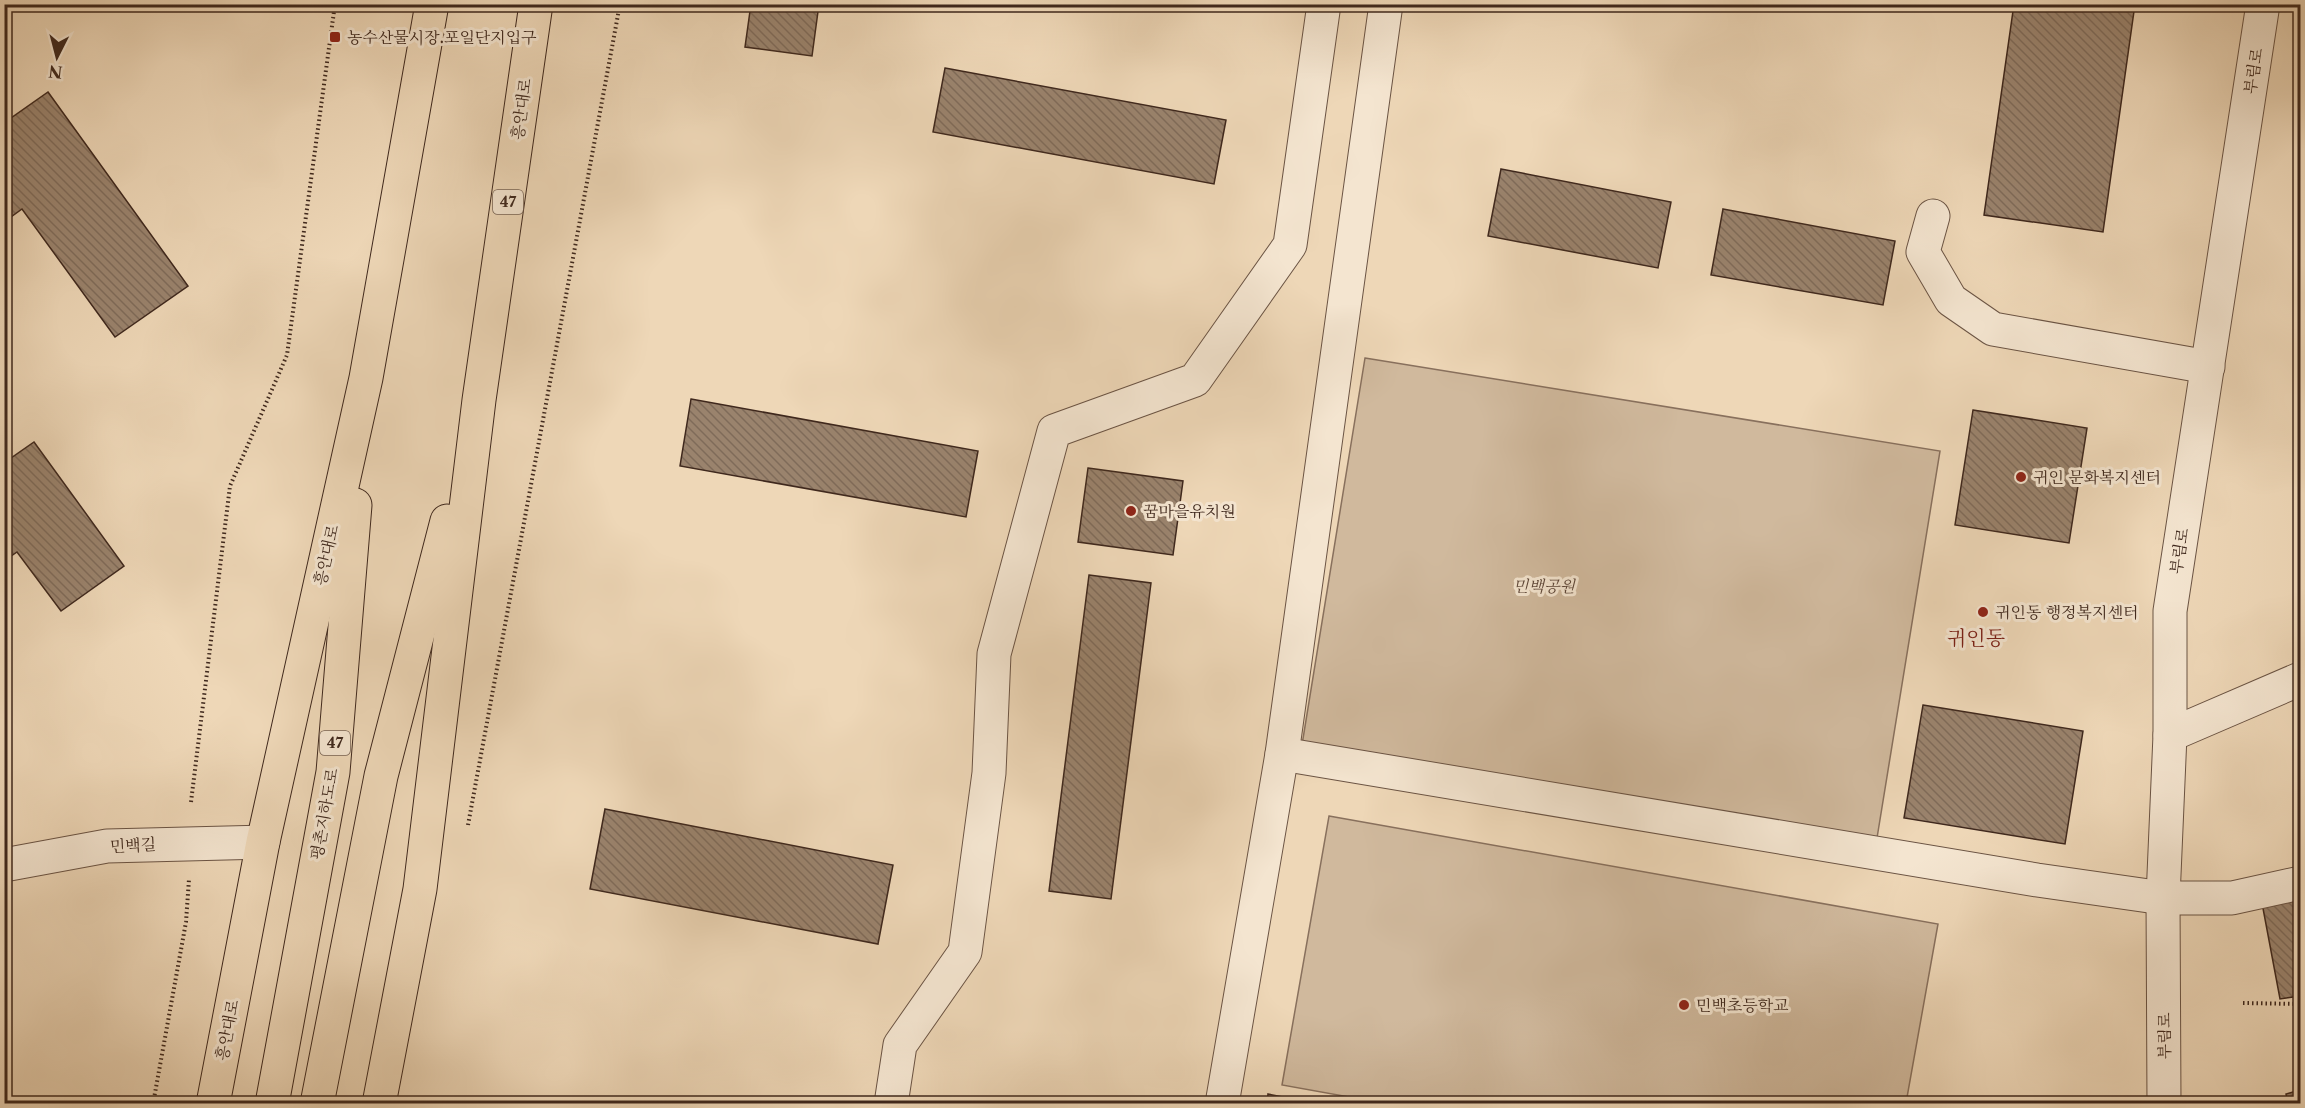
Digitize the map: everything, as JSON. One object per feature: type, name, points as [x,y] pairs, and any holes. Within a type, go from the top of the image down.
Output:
[{"type":"main road","name":"흥안대로","points":[[213,1104],[263,842],[366,378],[432,4]]},
{"type":"main road","name":"흥안대로","points":[[379,1104],[420,889],[479,400],[536,4]]},
{"type":"main road","name":"평촌지하도로","points":[[272,1104],[333,772],[366,378]]},
{"type":"main road","name":"47","points":[[316,1104],[381,776],[479,400]]},
{"type":"street","points":[[891,1104],[900,1045],[965,952],[989,773],[994,654],[1054,431],[1194,380],[1290,245],[1324,4]]},
{"type":"street","points":[[1222,1104],[1282,754],[1386,4]]},
{"type":"street","name":"부림로","points":[[2164,1104],[2163,898],[2170,735],[2170,610],[2263,4]]},
{"type":"street","points":[[1933,216],[1923,252],[1952,300],[1993,329],[2208,367]]},
{"type":"street","points":[[2170,735],[2301,680]]},
{"type":"street","points":[[1282,754],[2037,880],[2163,898],[2232,898],[2301,884]]},
{"type":"street","name":"민백길","points":[[4,865],[108,846],[263,842]]},
{"type":"path","points":[[191,802],[230,486],[287,355],[335,4]]},
{"type":"path","points":[[466,835],[620,4]]},
{"type":"path","points":[[153,1104],[186,922],[189,875]]},
{"type":"path","points":[[2243,1003],[2301,1004]]},
{"type":"green space","name":"민백공원","points":[[1365,358],[1940,451],[1877,838],[1302,745]]},
{"type":"green space","name":"민백초등학교","points":[[1329,816],[1938,924],[1906,1103],[1388,1104],[1282,1085]]},
{"type":"building","points":[[751,4],[819,4],[812,56],[745,47]]},
{"type":"building","points":[[2014,4],[2135,4],[2103,232],[1984,215]]},
{"type":"building","points":[[945,68],[1226,120],[1214,184],[933,132]]},
{"type":"building","points":[[48,92],[188,286],[115,337],[22,209],[4,222],[4,123]]},
{"type":"building","points":[[1501,169],[1671,202],[1658,268],[1488,236]]},
{"type":"building","points":[[1723,209],[1895,241],[1883,305],[1711,275]]},
{"type":"building","points":[[691,399],[978,451],[966,517],[680,466]]},
{"type":"building","name":"귀인 문화복지센터","points":[[1973,410],[2087,428],[2069,543],[1955,525]]},
{"type":"building","points":[[34,442],[124,566],[61,611],[17,552],[4,561],[4,463]]},
{"type":"building","name":"꿈마을유치원","points":[[1088,468],[1183,481],[1173,555],[1078,542]]},
{"type":"building","points":[[1089,575],[1151,583],[1111,899],[1049,891]]},
{"type":"building","points":[[1923,705],[2083,731],[2065,844],[1904,818]]},
{"type":"building","points":[[605,809],[893,865],[878,944],[590,889]]},
{"type":"building","points":[[2300,896],[2300,996],[2280,999],[2262,903]]},
{"type":"building","points":[[2300,1090],[2300,1104],[2288,1104],[2286,1094]]},
{"type":"building","points":[[1268,1094],[1319,1104],[1267,1104]]},
{"type":"place","name":"농수산물시장.포일단지입구","points":[[335,37]]},
{"type":"place","name":"귀인 문화복지센터","points":[[2021,477]]},
{"type":"place","name":"꿈마을유치원","points":[[1131,511]]},
{"type":"place","name":"귀인동 행정복지센터","points":[[1983,612]]},
{"type":"place","name":"민백초등학교","points":[[1684,1005]]},
{"type":"district","name":"귀인동","points":[[1976,638]]}]
